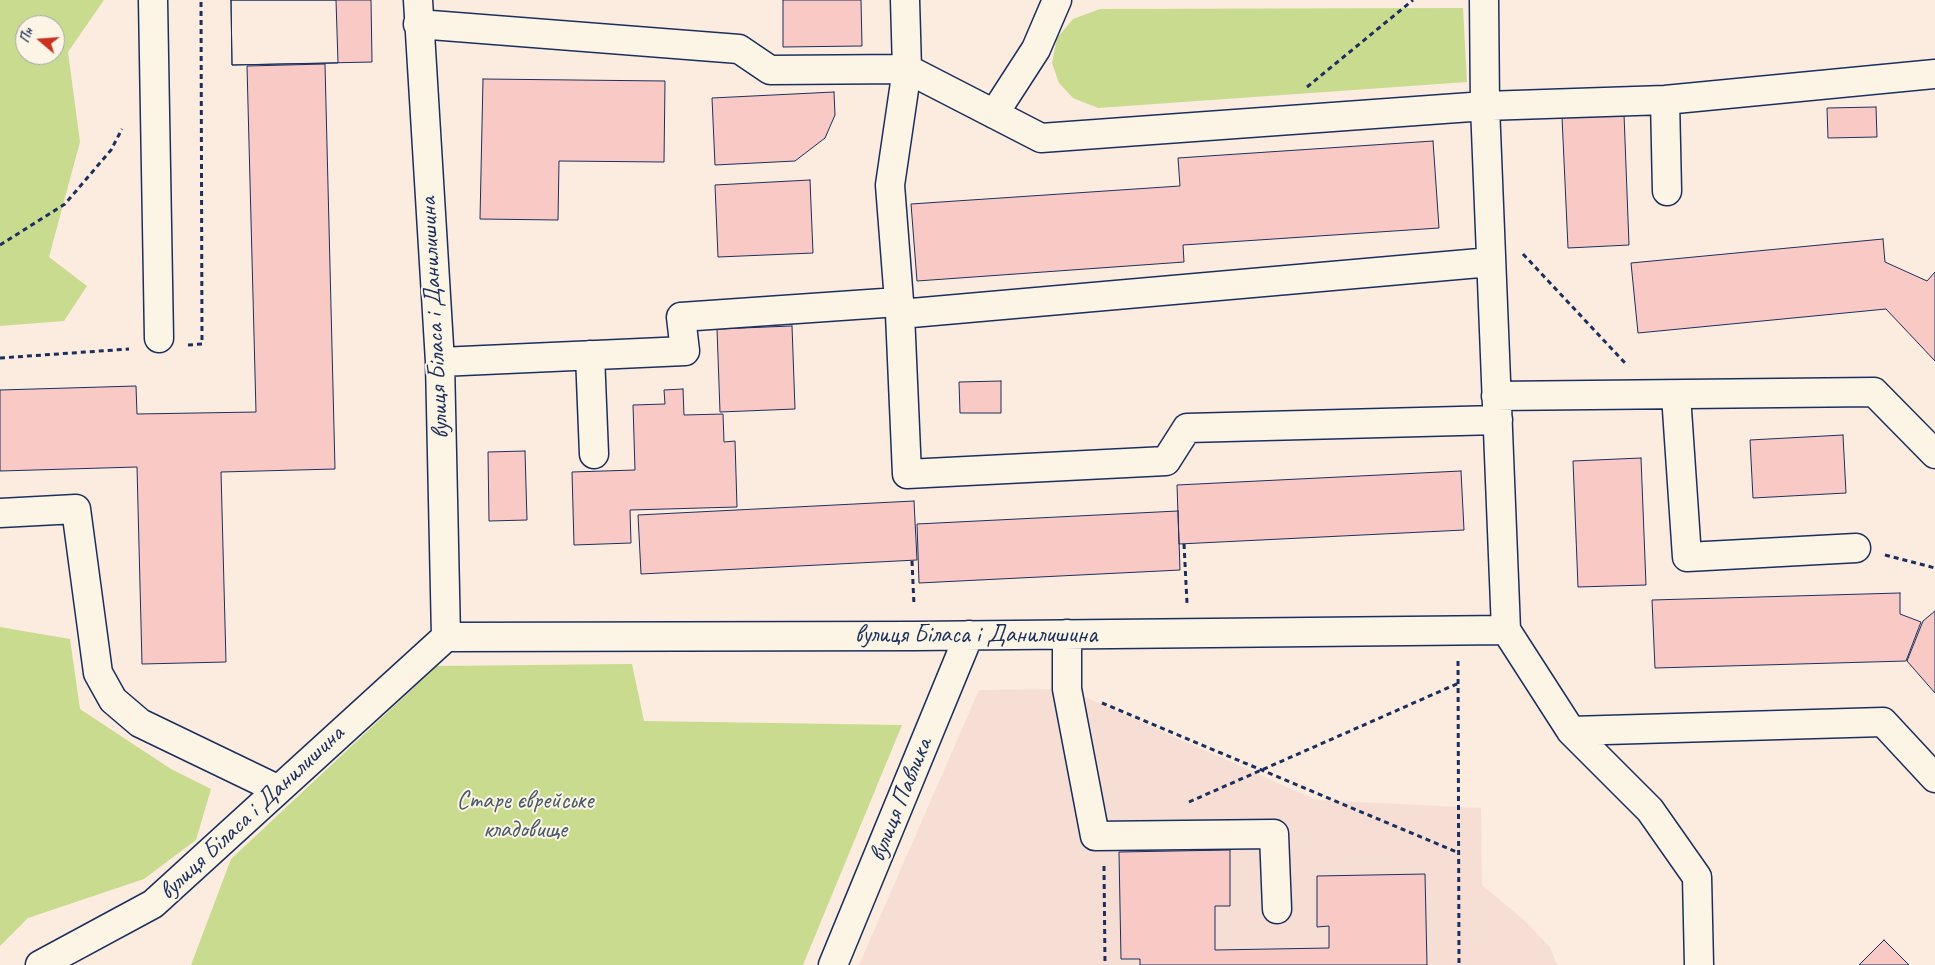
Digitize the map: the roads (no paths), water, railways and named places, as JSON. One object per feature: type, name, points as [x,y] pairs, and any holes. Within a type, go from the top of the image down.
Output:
[{"type":"street","points":[[153,0],[158,338]]},
{"type":"street","points":[[905,0],[906,69],[890,185],[899,308],[907,474],[1166,461],[1187,428],[1666,396],[1874,392],[1935,454]]},
{"type":"street","points":[[994,114],[1036,49],[1057,0]]},
{"type":"street","points":[[1484,0],[1485,106],[1506,630],[1572,731],[1650,810],[1697,877],[1699,965]]},
{"type":"street","points":[[418,12],[739,49],[770,70],[906,69],[1041,138],[1485,106],[1665,100],[1935,74]]},
{"type":"street","name":"вулиця Біласа і Данилишина","points":[[418,12],[440,362],[446,637]]},
{"type":"street","points":[[1665,100],[1668,191]]},
{"type":"street","points":[[440,362],[685,351],[681,317],[899,308],[1491,262]]},
{"type":"street","points":[[590,355],[594,454]]},
{"type":"street","points":[[1666,396],[1687,557],[1856,548]]},
{"type":"street","points":[[0,513],[76,509],[98,673],[113,700],[140,724],[277,789]]},
{"type":"street","name":"вулиця Біласа і Данилишина","points":[[40,965],[153,904],[446,637],[915,636],[1506,630]]},
{"type":"street","points":[[1067,634],[1067,688],[1095,836],[1104,838],[1274,834],[1277,909]]},
{"type":"street","name":"вулиця Павлика","points":[[833,965],[969,635]]},
{"type":"street","points":[[1572,731],[1883,722],[1935,778]]},
{"type":"park label","name":"Старе єврейське кладовище","points":[[525,816]]}]
